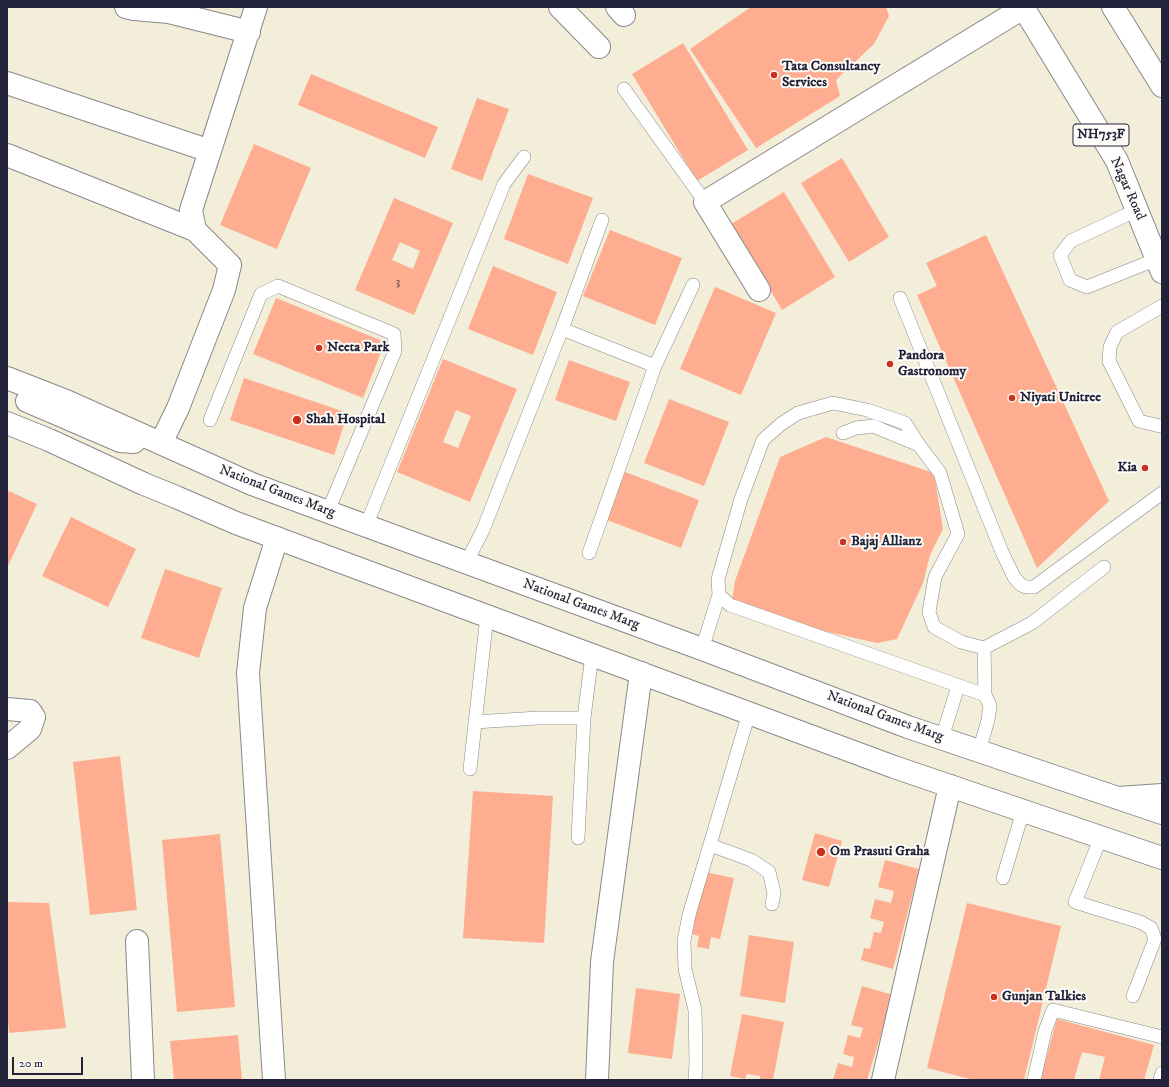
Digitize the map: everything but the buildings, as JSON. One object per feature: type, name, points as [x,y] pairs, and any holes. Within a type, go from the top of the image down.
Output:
[{"type":"main road","points":[[126,7],[169,12],[248,32]]},
{"type":"main road","points":[[195,230],[191,210],[256,7]]},
{"type":"main road","points":[[560,7],[599,48]]},
{"type":"main road","points":[[1114,7],[1162,86]]},
{"type":"main road","points":[[759,290],[706,202],[1023,8]]},
{"type":"main road","name":"Nagar Road","points":[[1023,8],[1117,162],[1159,266]]},
{"type":"main road","points":[[7,83],[210,151]]},
{"type":"main road","points":[[7,155],[195,230],[230,265],[224,290],[178,408],[161,443],[120,441],[7,393]]},
{"type":"main road","name":"National Games Marg","points":[[7,378],[66,401],[252,484],[702,649],[908,727],[1162,813]]},
{"type":"main road","points":[[7,409],[116,454],[144,484]]},
{"type":"main road","points":[[7,424],[49,440],[144,484],[236,524],[887,765],[1162,858]]},
{"type":"main road","points":[[274,1080],[248,673],[255,608],[277,538]]},
{"type":"main road","points":[[597,1080],[602,962],[641,673]]},
{"type":"main road","points":[[7,709],[30,711],[34,717],[30,729],[7,748]]},
{"type":"main road","points":[[883,1080],[950,786]]},
{"type":"main road","points":[[1118,798],[1162,794]]},
{"type":"main road","points":[[137,941],[143,1080]]},
{"type":"lane","points":[[624,89],[706,202]]},
{"type":"lane","points":[[366,526],[504,184],[524,157]]},
{"type":"lane","points":[[1137,210],[1070,241],[1060,255],[1070,280],[1087,287],[1159,266]]},
{"type":"lane","points":[[466,563],[483,530],[562,329],[602,220]]},
{"type":"lane","points":[[589,553],[655,366],[693,285]]},
{"type":"lane","points":[[210,420],[261,294],[278,286],[394,334],[395,351],[328,511]]},
{"type":"lane","points":[[900,298],[1002,552],[1014,577],[1021,585],[1026,587],[1034,587],[1162,493]]},
{"type":"lane","points":[[1162,306],[1117,332],[1110,347],[1109,361],[1139,420],[1162,426]]},
{"type":"lane","points":[[562,329],[655,366]]},
{"type":"lane","points":[[702,649],[719,595],[718,579],[741,500],[763,440],[781,424],[798,413],[833,403],[867,410],[906,424],[919,445],[940,473],[958,534],[936,577],[929,612],[934,627],[961,642],[984,648],[1032,623],[1104,567]]},
{"type":"lane","points":[[843,433],[856,428],[873,426],[919,445]]},
{"type":"lane","points":[[719,595],[730,605],[986,695]]},
{"type":"lane","points":[[470,769],[487,616]]},
{"type":"lane","points":[[979,751],[988,720],[990,706],[986,695],[984,648]]},
{"type":"lane","points":[[578,838],[584,718],[592,655]]},
{"type":"lane","points":[[942,738],[958,686]]},
{"type":"lane","points":[[694,1080],[696,1063],[695,1010],[686,969],[684,941],[688,915],[749,713]]},
{"type":"lane","points":[[475,722],[538,718],[584,718]]},
{"type":"lane","points":[[1002,878],[1023,811]]},
{"type":"lane","points":[[1101,837],[1075,902],[1140,922],[1151,928],[1154,939],[1133,996]]},
{"type":"lane","points":[[710,845],[751,860],[769,872],[774,893],[772,904]]},
{"type":"lane","points":[[1034,1080],[1045,1031],[1053,1010],[1162,1037]]},
{"type":"lane","points":[[1160,1080],[1162,1073]]},
{"type":"place","name":"Tata Consultancy Services","points":[[774,75]]},
{"type":"place","name":"Neeta Park","points":[[319,348]]},
{"type":"place","name":"Pandora Gastronomy","points":[[890,364]]},
{"type":"place","name":"Niyati Unitree","points":[[1012,398]]},
{"type":"place","name":"Shah Hospital","points":[[297,420]]},
{"type":"place","name":"Kia","points":[[1145,468]]},
{"type":"place","name":"Bajaj Allianz","points":[[843,542]]},
{"type":"place","name":"Om Prasuti Graha","points":[[821,852]]},
{"type":"place","name":"Gunjan Talkies","points":[[994,997]]}]
